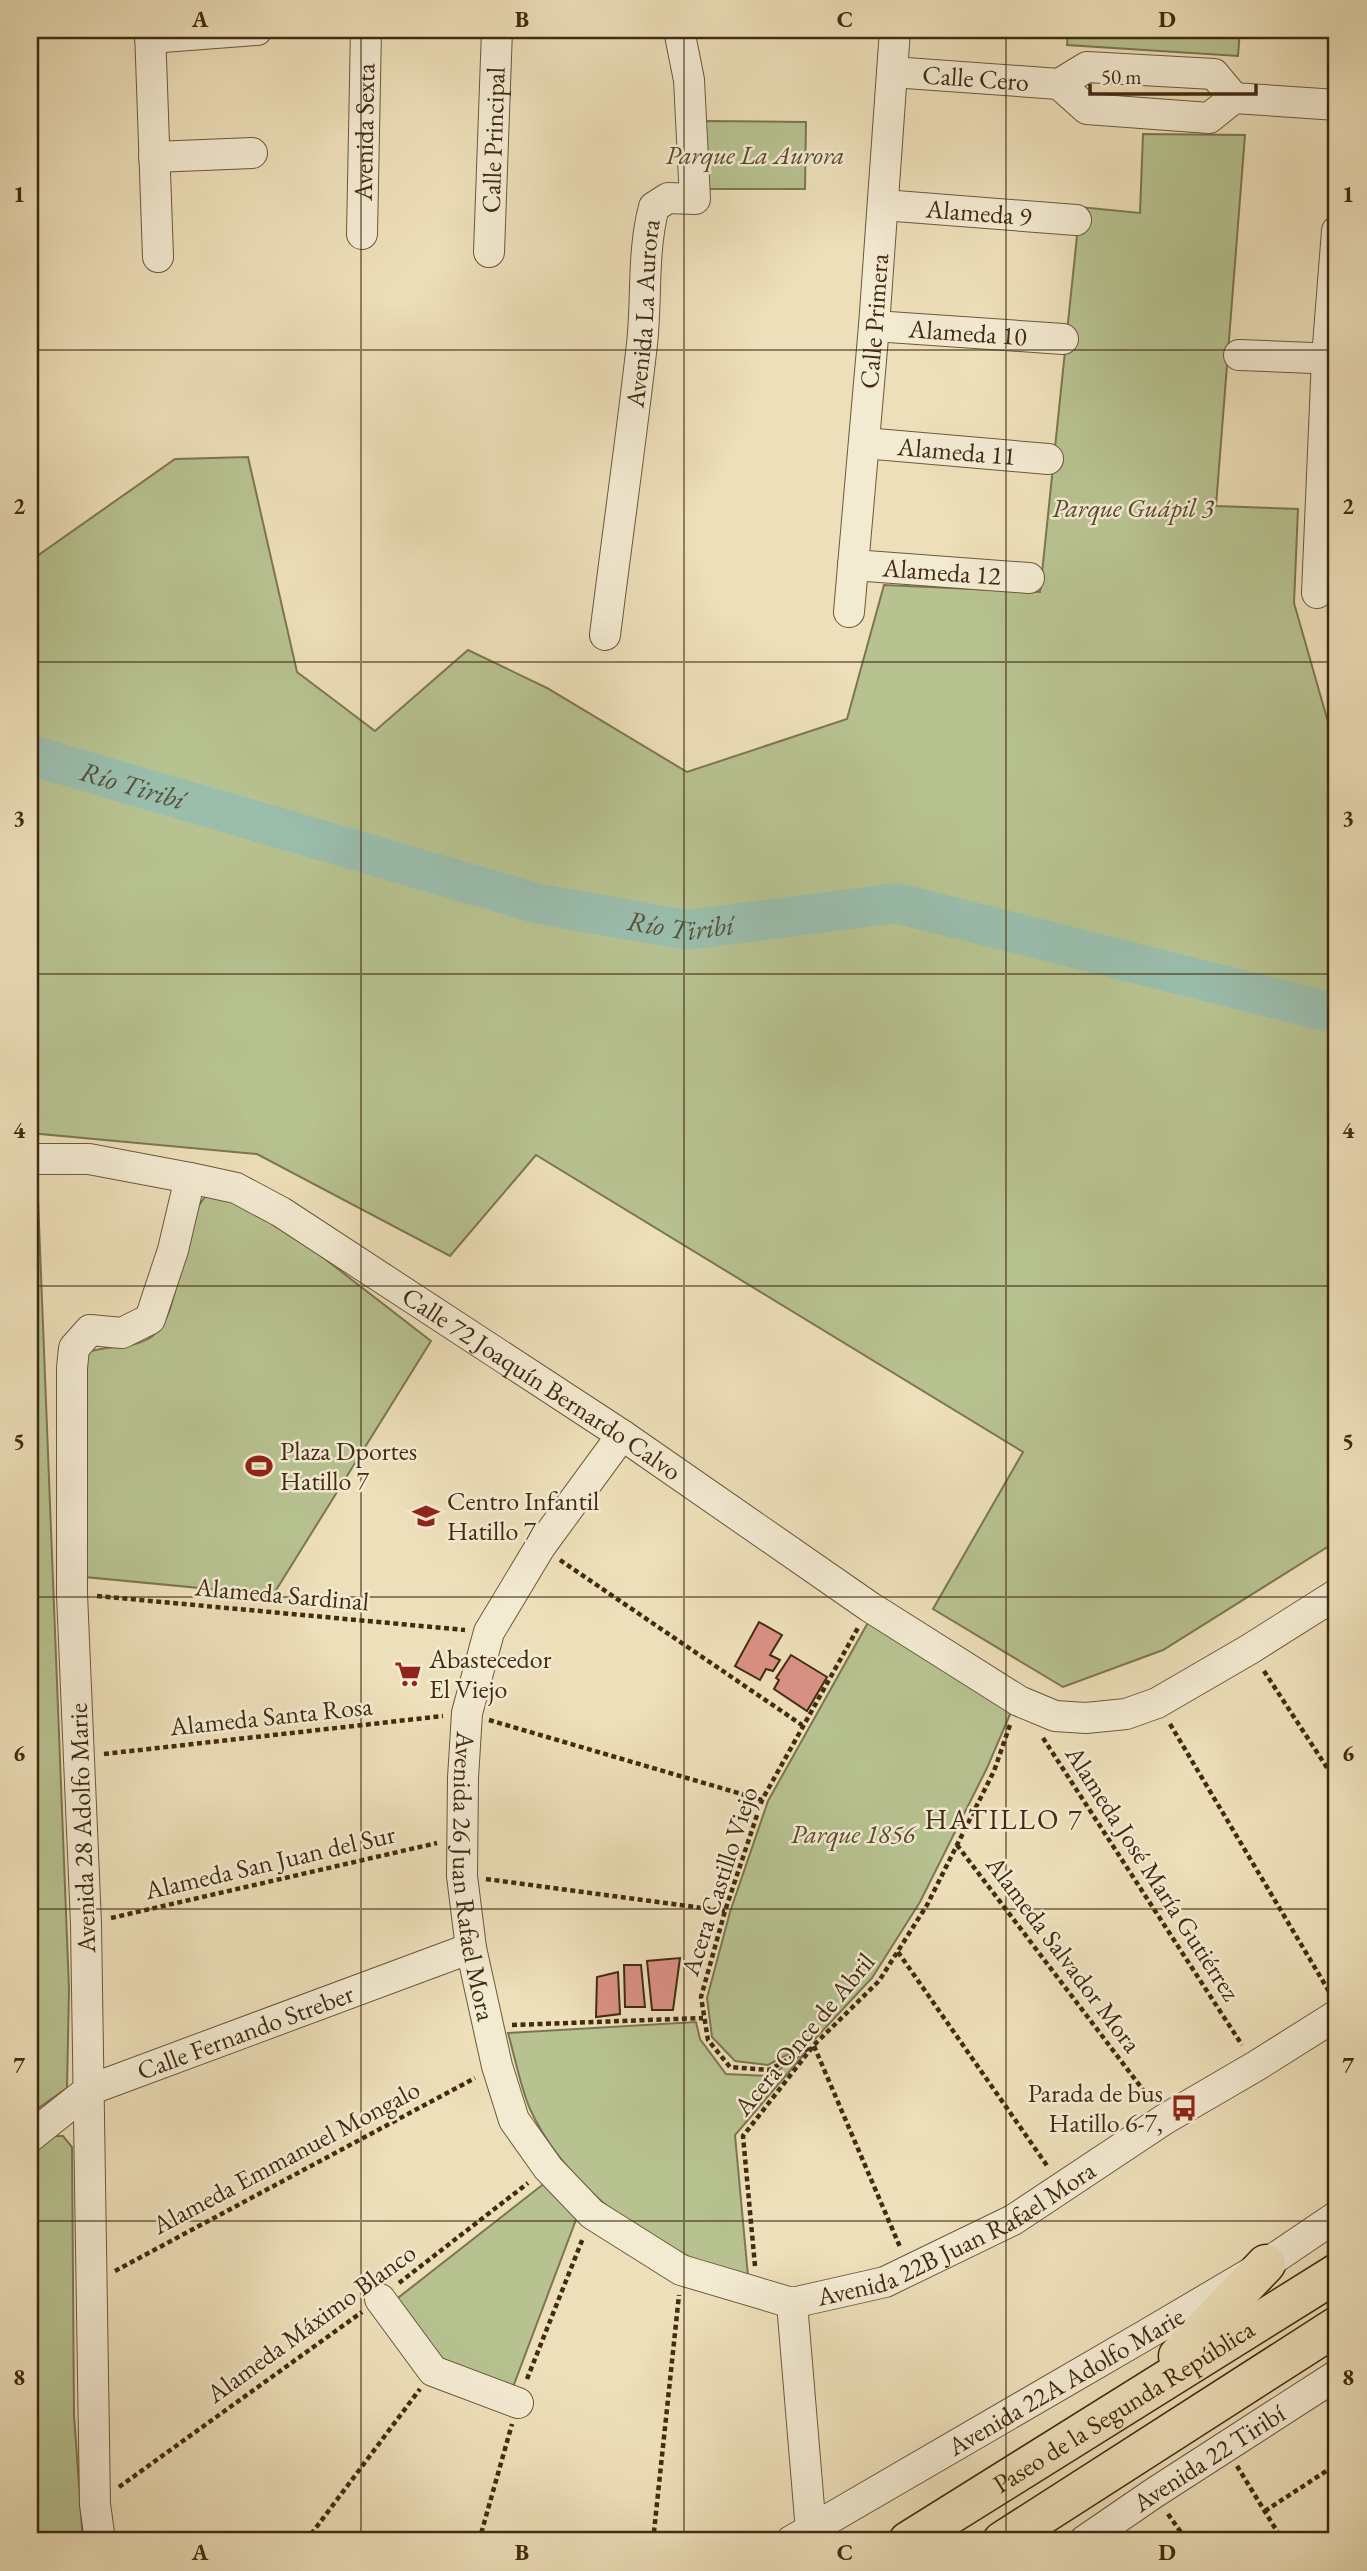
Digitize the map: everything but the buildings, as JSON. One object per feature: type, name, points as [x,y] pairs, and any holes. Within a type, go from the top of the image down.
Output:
[{"type":"highway","points":[[1139,2397],[1266,2264]]},
{"type":"highway","name":"Paseo de la Segunda República","points":[[908,2541],[1337,2273]]},
{"type":"highway","name":"Paseo de la Segunda República","points":[[1002,2541],[1337,2326]]},
{"type":"street","points":[[158,257],[150,34],[257,30]]},
{"type":"street","name":"Avenida Sexta","points":[[362,234],[366,30]]},
{"type":"street","name":"Calle Principal","points":[[489,252],[497,30]]},
{"type":"street","name":"Avenida La Aurora","points":[[605,635],[644,322],[650,220],[654,207],[668,198],[695,199],[690,80],[679,30]]},
{"type":"street","name":"Calle Primera","points":[[849,611],[874,326],[895,30]]},
{"type":"street","name":"Calle Cero","points":[[892,72],[1059,84],[1087,67],[1214,74],[1234,97],[1209,118],[1087,109],[1059,84]]},
{"type":"street","points":[[1234,97],[1337,105]]},
{"type":"street","points":[[154,157],[252,153]]},
{"type":"street","name":"Alameda 9","points":[[883,205],[1076,220]]},
{"type":"street","points":[[1317,593],[1337,231]]},
{"type":"street","name":"Alameda 10","points":[[874,326],[1063,340]]},
{"type":"street","points":[[1239,355],[1332,358]]},
{"type":"street","name":"Alameda 11","points":[[864,443],[1048,459]]},
{"type":"street","name":"Alameda 12","points":[[853,565],[1029,578]]},
{"type":"street","name":"Calle 72 Joaquín Bernardo Calvo","points":[[30,1159],[89,1159],[190,1178],[236,1188],[281,1212],[622,1435],[870,1607],[1019,1701],[1055,1716],[1086,1718],[1126,1714],[1157,1703],[1337,1594]]},
{"type":"street","name":"Avenida 28 Adolfo Marie","points":[[100,2541],[94,2504],[86,1924],[72,1594],[74,1348],[90,1330],[122,1333],[150,1319],[173,1250],[190,1178]]},
{"type":"street","name":"Avenida 26 Juan Rafael Mora","points":[[548,2168],[514,2120],[487,2026],[471,1948],[462,1875],[461,1837],[467,1713],[489,1632],[540,1547],[622,1435]]},
{"type":"street","name":"Calle Fernando Streber","points":[[30,2137],[89,2090],[471,1948]]},
{"type":"street","name":"Avenida 22B Juan Rafael Mora","points":[[548,2168],[592,2214],[681,2270],[792,2303],[885,2282],[1013,2220],[1165,2119],[1256,2067],[1334,2004]]},
{"type":"street","name":"Avenida 22A Adolfo Marie","points":[[801,2536],[1266,2264],[1337,2216]]},
{"type":"street","points":[[380,2299],[433,2371],[518,2403]]},
{"type":"street","points":[[792,2303],[801,2536]]},
{"type":"street","name":"Avenida 22 Tiribí","points":[[1084,2541],[1337,2375]]},
{"type":"path","points":[[540,1547],[802,1725]]},
{"type":"path","name":"Alameda Sardinal","points":[[72,1594],[489,1632]]},
{"type":"path","name":"Acera Castillo Viejo","points":[[487,2026],[704,2018],[701,1997],[725,1911],[762,1800],[870,1607]]},
{"type":"path","points":[[1250,1649],[1337,1783]]},
{"type":"path","name":"Acera Once de Abril","points":[[758,2294],[743,2136],[814,2045],[879,1981],[898,1952],[927,1905],[994,1771],[1019,1701]]},
{"type":"path","name":"Alameda José María Gutiérrez","points":[[1019,1701],[1256,2067]]},
{"type":"path","points":[[1157,1703],[1334,2004]]},
{"type":"path","points":[[467,1713],[762,1800]]},
{"type":"path","name":"Alameda Santa Rosa","points":[[79,1756],[467,1713]]},
{"type":"path","name":"Alameda San Juan del Sur","points":[[86,1924],[461,1837]]},
{"type":"path","name":"Alameda Salvador Mora","points":[[957,1845],[1165,2119]]},
{"type":"path","points":[[462,1875],[725,1911]]},
{"type":"path","points":[[898,1952],[1062,2188]]},
{"type":"path","points":[[704,2018],[708,2040],[730,2067],[769,2070],[814,2045],[910,2271]]},
{"type":"path","name":"Alameda Emmanuel Mongalo","points":[[93,2283],[497,2066]]},
{"type":"path","name":"Alameda Máximo Blanco","points":[[94,2504],[380,2299],[548,2168]]},
{"type":"path","points":[[479,2541],[518,2403],[592,2214]]},
{"type":"path","points":[[653,2541],[681,2270]]},
{"type":"path","points":[[306,2541],[433,2371]]},
{"type":"path","points":[[1226,2447],[1283,2541]]},
{"type":"path","points":[[1265,2511],[1337,2464]]},
{"type":"path","points":[[1154,2493],[1186,2541]]},
{"type":"green space","points":[[1068,30],[1240,30],[1238,56],[1067,45]]},
{"type":"green space","name":"Parque La Aurora","points":[[705,121],[806,122],[805,189],[704,189]]},
{"type":"green space","name":"Parque Guápil 3","points":[[1143,134],[1245,135],[1216,506],[1298,509],[1294,603],[1330,729],[1337,743],[1337,1541],[1163,1650],[1063,1687],[933,1609],[1023,1452],[536,1155],[450,1256],[257,1154],[30,1133],[30,561],[175,459],[248,457],[297,672],[375,731],[468,650],[547,688],[687,772],[847,719],[884,585],[1040,592],[1080,207],[1140,213]]},
{"type":"green space","points":[[30,1187],[38,1198],[69,1989],[67,2088],[30,2114]]},
{"type":"green space","points":[[208,1194],[241,1204],[285,1228],[431,1341],[273,1595],[85,1577],[86,1353],[141,1342],[160,1328],[169,1312],[175,1292],[189,1227]]},
{"type":"green space","name":"Parque 1856","points":[[870,1619],[1011,1712],[987,1768],[920,1902],[872,1978],[813,2041],[768,2065],[735,2061],[712,2037],[707,1998],[730,1912],[768,1801]]},
{"type":"green space","points":[[696,2022],[700,2039],[726,2074],[769,2076],[806,2052],[735,2135],[748,2276],[699,2261],[667,2246],[619,2216],[577,2178],[543,2133],[530,2109],[508,2033]]},
{"type":"green space","points":[[55,2136],[63,2136],[72,2147],[74,2415],[83,2541],[30,2541],[30,2155]]},
{"type":"green space","points":[[546,2182],[577,2217],[513,2387],[439,2361],[394,2301]]},
{"type":"waterway","name":"Río Tiribí","points":[[30,755],[539,904],[687,930],[896,903],[1337,1014]]},
{"type":"place","name":"Plaza Dportes Hatillo 7","points":[[259,1466]]},
{"type":"place","name":"Centro Infantil Hatillo 7","points":[[426,1516]]},
{"type":"place","name":"Abastecedor El Viejo","points":[[408,1674]]},
{"type":"place","name":"Parada de bus Hatillo 6-7,","points":[[1184,2108]]},
{"type":"district","name":"HATILLO 7","points":[[1004,1819]]}]
